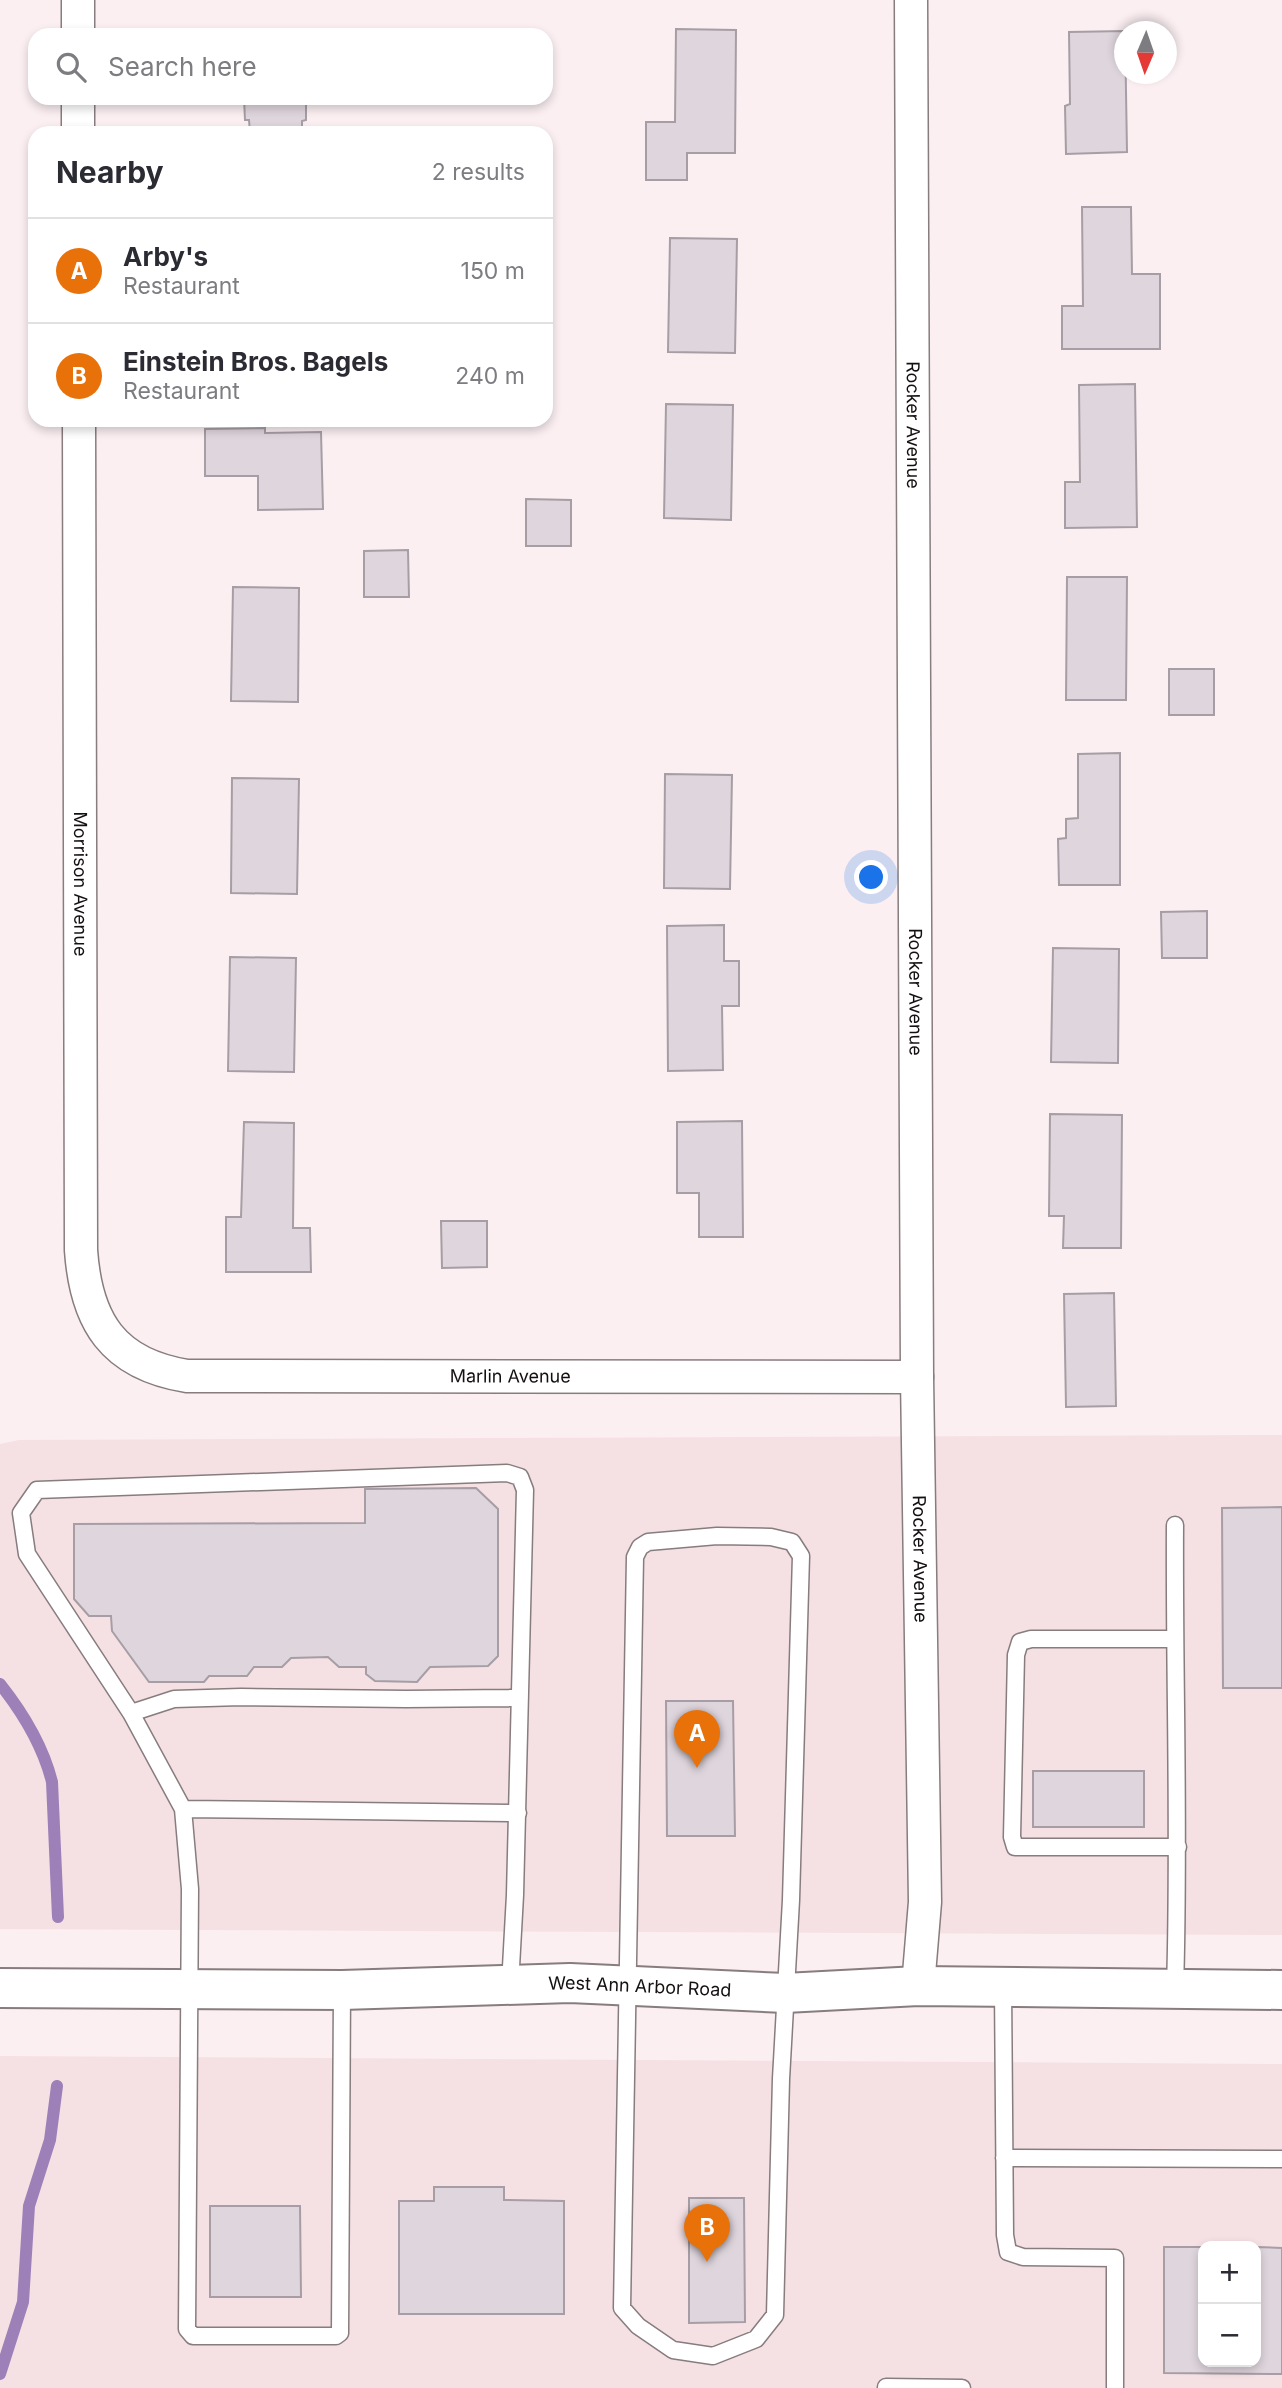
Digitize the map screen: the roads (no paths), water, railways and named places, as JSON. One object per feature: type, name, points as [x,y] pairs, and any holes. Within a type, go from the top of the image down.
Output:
[{"type":"main road","name":"West Ann Arbor Road","points":[[1,1989],[342,1990],[570,1983],[785,1993],[918,1986],[1282,1990]]},
{"type":"street","points":[[78,0],[78,28]]},
{"type":"street","name":"Rocker Avenue","points":[[911,0],[917,1377],[925,1902],[918,1986]]},
{"type":"street","points":[[78,105],[78,126]]},
{"type":"street","name":"Morrison Avenue","points":[[79,427],[81,1250],[87,1298],[99,1323],[113,1341]]},
{"type":"street","name":"Marlin Avenue","points":[[113,1341],[148,1366],[187,1376],[917,1377]]},
{"type":"lane","points":[[342,1990],[340,2333],[336,2336],[193,2336],[187,2329],[190,1889],[183,1809],[131,1713],[27,1554],[21,1513],[37,1490],[507,1472],[520,1477],[525,1490],[518,1813],[510,1984]]},
{"type":"lane","points":[[1175,1525],[1178,1847],[1175,1988]]},
{"type":"lane","points":[[717,1536],[771,1537],[792,1542],[801,1556],[775,2315],[756,2339],[713,2356],[673,2350],[638,2326],[622,2308],[627,1985],[635,1557],[640,1548],[648,1542],[717,1536]]},
{"type":"lane","points":[[1174,1639],[1031,1639],[1020,1642],[1016,1655],[1012,1837],[1015,1847],[1178,1847]]},
{"type":"lane","points":[[131,1713],[174,1699],[241,1696],[520,1698]]},
{"type":"lane","points":[[183,1809],[518,1813]]},
{"type":"lane","points":[[1003,1986],[1005,2235],[1008,2252],[1023,2257],[1115,2258],[1115,2388]]},
{"type":"lane","points":[[1004,2158],[1282,2159]]},
{"type":"lane","points":[[886,2387],[962,2388]]},
{"type":"waterway","points":[[0,1684],[31,1730],[52,1782],[58,1917]]},
{"type":"waterway","points":[[0,2374],[23,2302],[29,2206],[50,2140],[57,2086]]},
{"type":"place","name":"Arby's","points":[[697,1768]]},
{"type":"place","name":"Einstein Bros. Bagels","points":[[707,2262]]}]
